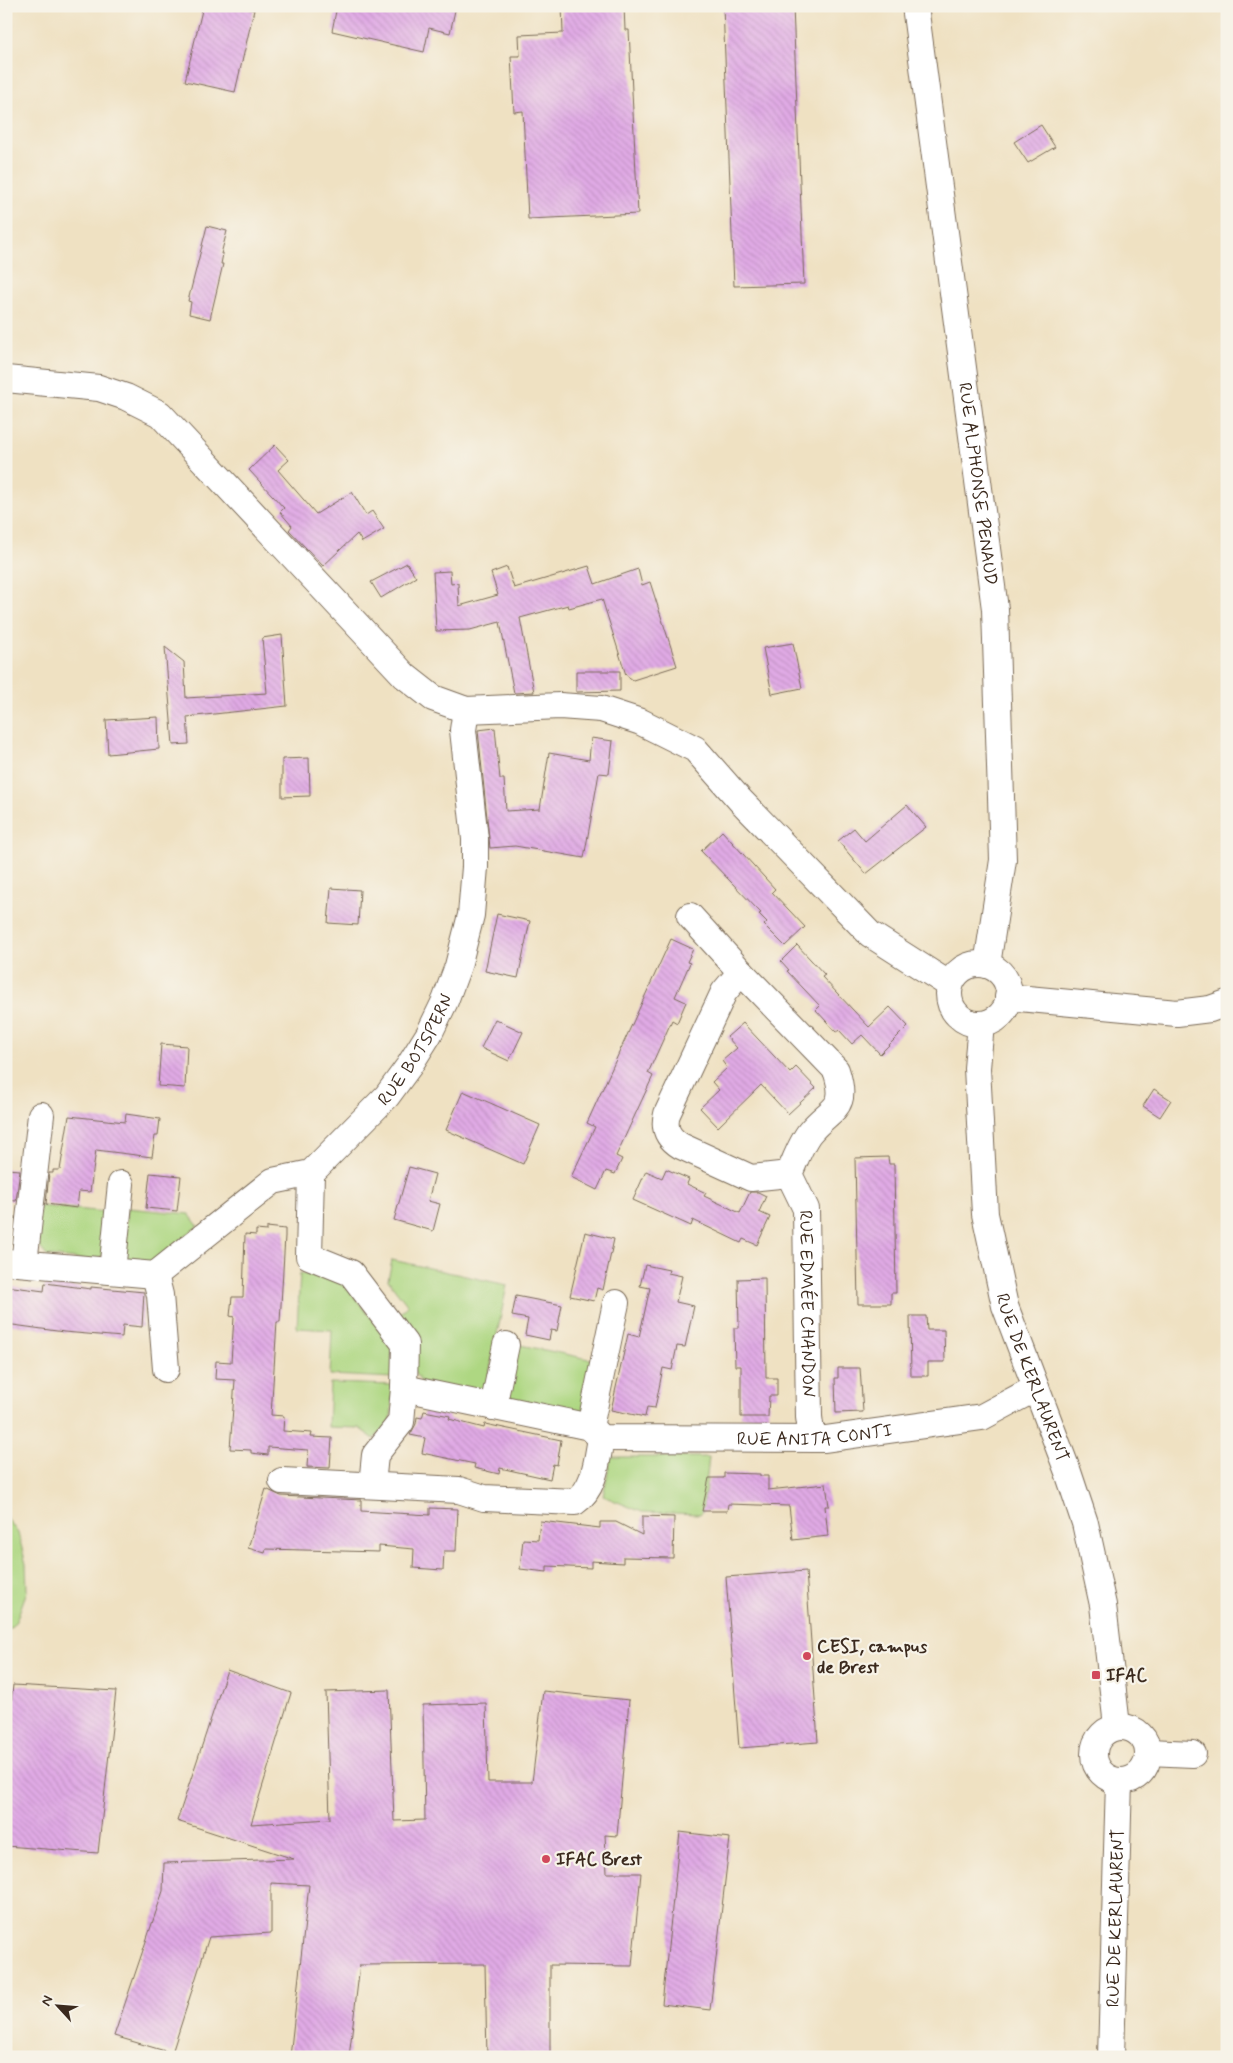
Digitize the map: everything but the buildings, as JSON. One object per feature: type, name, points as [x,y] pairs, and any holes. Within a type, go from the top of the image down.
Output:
[{"type":"street","name":"RUE ALPHONSE PENAUD","points":[[915,6],[994,609],[1003,860],[987,965]]},
{"type":"street","points":[[6,378],[99,388],[126,397],[160,414],[405,676],[433,698],[466,710],[560,706],[602,709],[641,722],[695,750],[740,800],[870,934],[950,985]]},
{"type":"street","name":"RUE BOTSPERN","points":[[310,1173],[387,1096],[409,1066],[433,1026],[458,966],[471,915],[476,867],[475,839],[463,730],[466,710]]},
{"type":"street","points":[[690,916],[836,1070],[842,1088],[836,1108],[810,1133],[789,1174],[751,1178],[681,1146],[672,1141],[667,1133],[665,1123],[668,1114],[724,992],[742,972]]},
{"type":"street","points":[[968,965],[987,965],[1001,974],[1008,993],[1005,1007],[999,1015],[990,1021],[980,1024],[971,1022],[955,1012],[949,995],[950,985],[960,970],[968,965]]},
{"type":"street","points":[[1008,993],[1177,1013],[1210,1009],[1227,1003]]},
{"type":"street","name":"RUE DE KERLAURENT","points":[[980,1024],[977,1068],[985,1214],[1005,1306],[1068,1472],[1085,1523],[1103,1604],[1117,1726]]},
{"type":"street","points":[[41,1115],[15,1262],[156,1275],[273,1181],[310,1173],[309,1256],[351,1273],[405,1344],[401,1422],[375,1455],[372,1485]]},
{"type":"street","name":"RUE EDMÉE CHANDON","points":[[789,1174],[806,1209],[809,1408],[812,1439]]},
{"type":"street","points":[[112,1271],[121,1184]]},
{"type":"street","points":[[156,1275],[160,1295],[166,1368]]},
{"type":"street","points":[[282,1481],[459,1490],[484,1498],[575,1502],[583,1497],[589,1489],[595,1432],[616,1303]]},
{"type":"street","points":[[493,1406],[506,1345]]},
{"type":"street","name":"RUE ANITA CONTI","points":[[404,1388],[493,1406],[595,1432],[812,1439],[863,1434],[982,1416],[1036,1388]]},
{"type":"street","points":[[1117,1726],[1134,1730],[1146,1743],[1148,1752],[1143,1770],[1128,1780],[1119,1781],[1104,1775],[1094,1761],[1093,1752],[1101,1735],[1117,1726]]},
{"type":"street","points":[[1148,1752],[1193,1754]]},
{"type":"street","name":"RUE DE KERLAURENT","points":[[1111,2057],[1119,1781]]},
{"type":"green space","points":[[40,1206],[107,1212],[102,1256],[95,1261],[47,1256],[36,1243]]},
{"type":"green space","points":[[128,1208],[189,1214],[198,1226],[148,1265],[130,1263],[123,1255]]},
{"type":"green space","points":[[392,1260],[507,1285],[486,1389],[479,1394],[422,1383],[413,1371],[395,1317],[408,1306],[388,1280]]},
{"type":"green space","points":[[300,1273],[343,1282],[395,1348],[393,1378],[330,1375],[332,1330],[297,1328]]},
{"type":"green space","points":[[515,1344],[594,1360],[584,1409],[576,1414],[510,1400],[505,1393]]},
{"type":"green space","points":[[330,1383],[393,1385],[391,1421],[374,1439],[359,1428],[328,1427]]},
{"type":"green space","points":[[611,1457],[709,1457],[703,1511],[700,1514],[642,1512],[603,1496]]},
{"type":"green space","points":[[6,1517],[18,1533],[26,1564],[27,1591],[16,1621],[6,1633]]},
{"type":"place","name":"CESI, campus de Brest","points":[[807,1656]]},
{"type":"place","name":"IFAC","points":[[1096,1675]]},
{"type":"place","name":"IFAC Brest","points":[[546,1859]]}]
